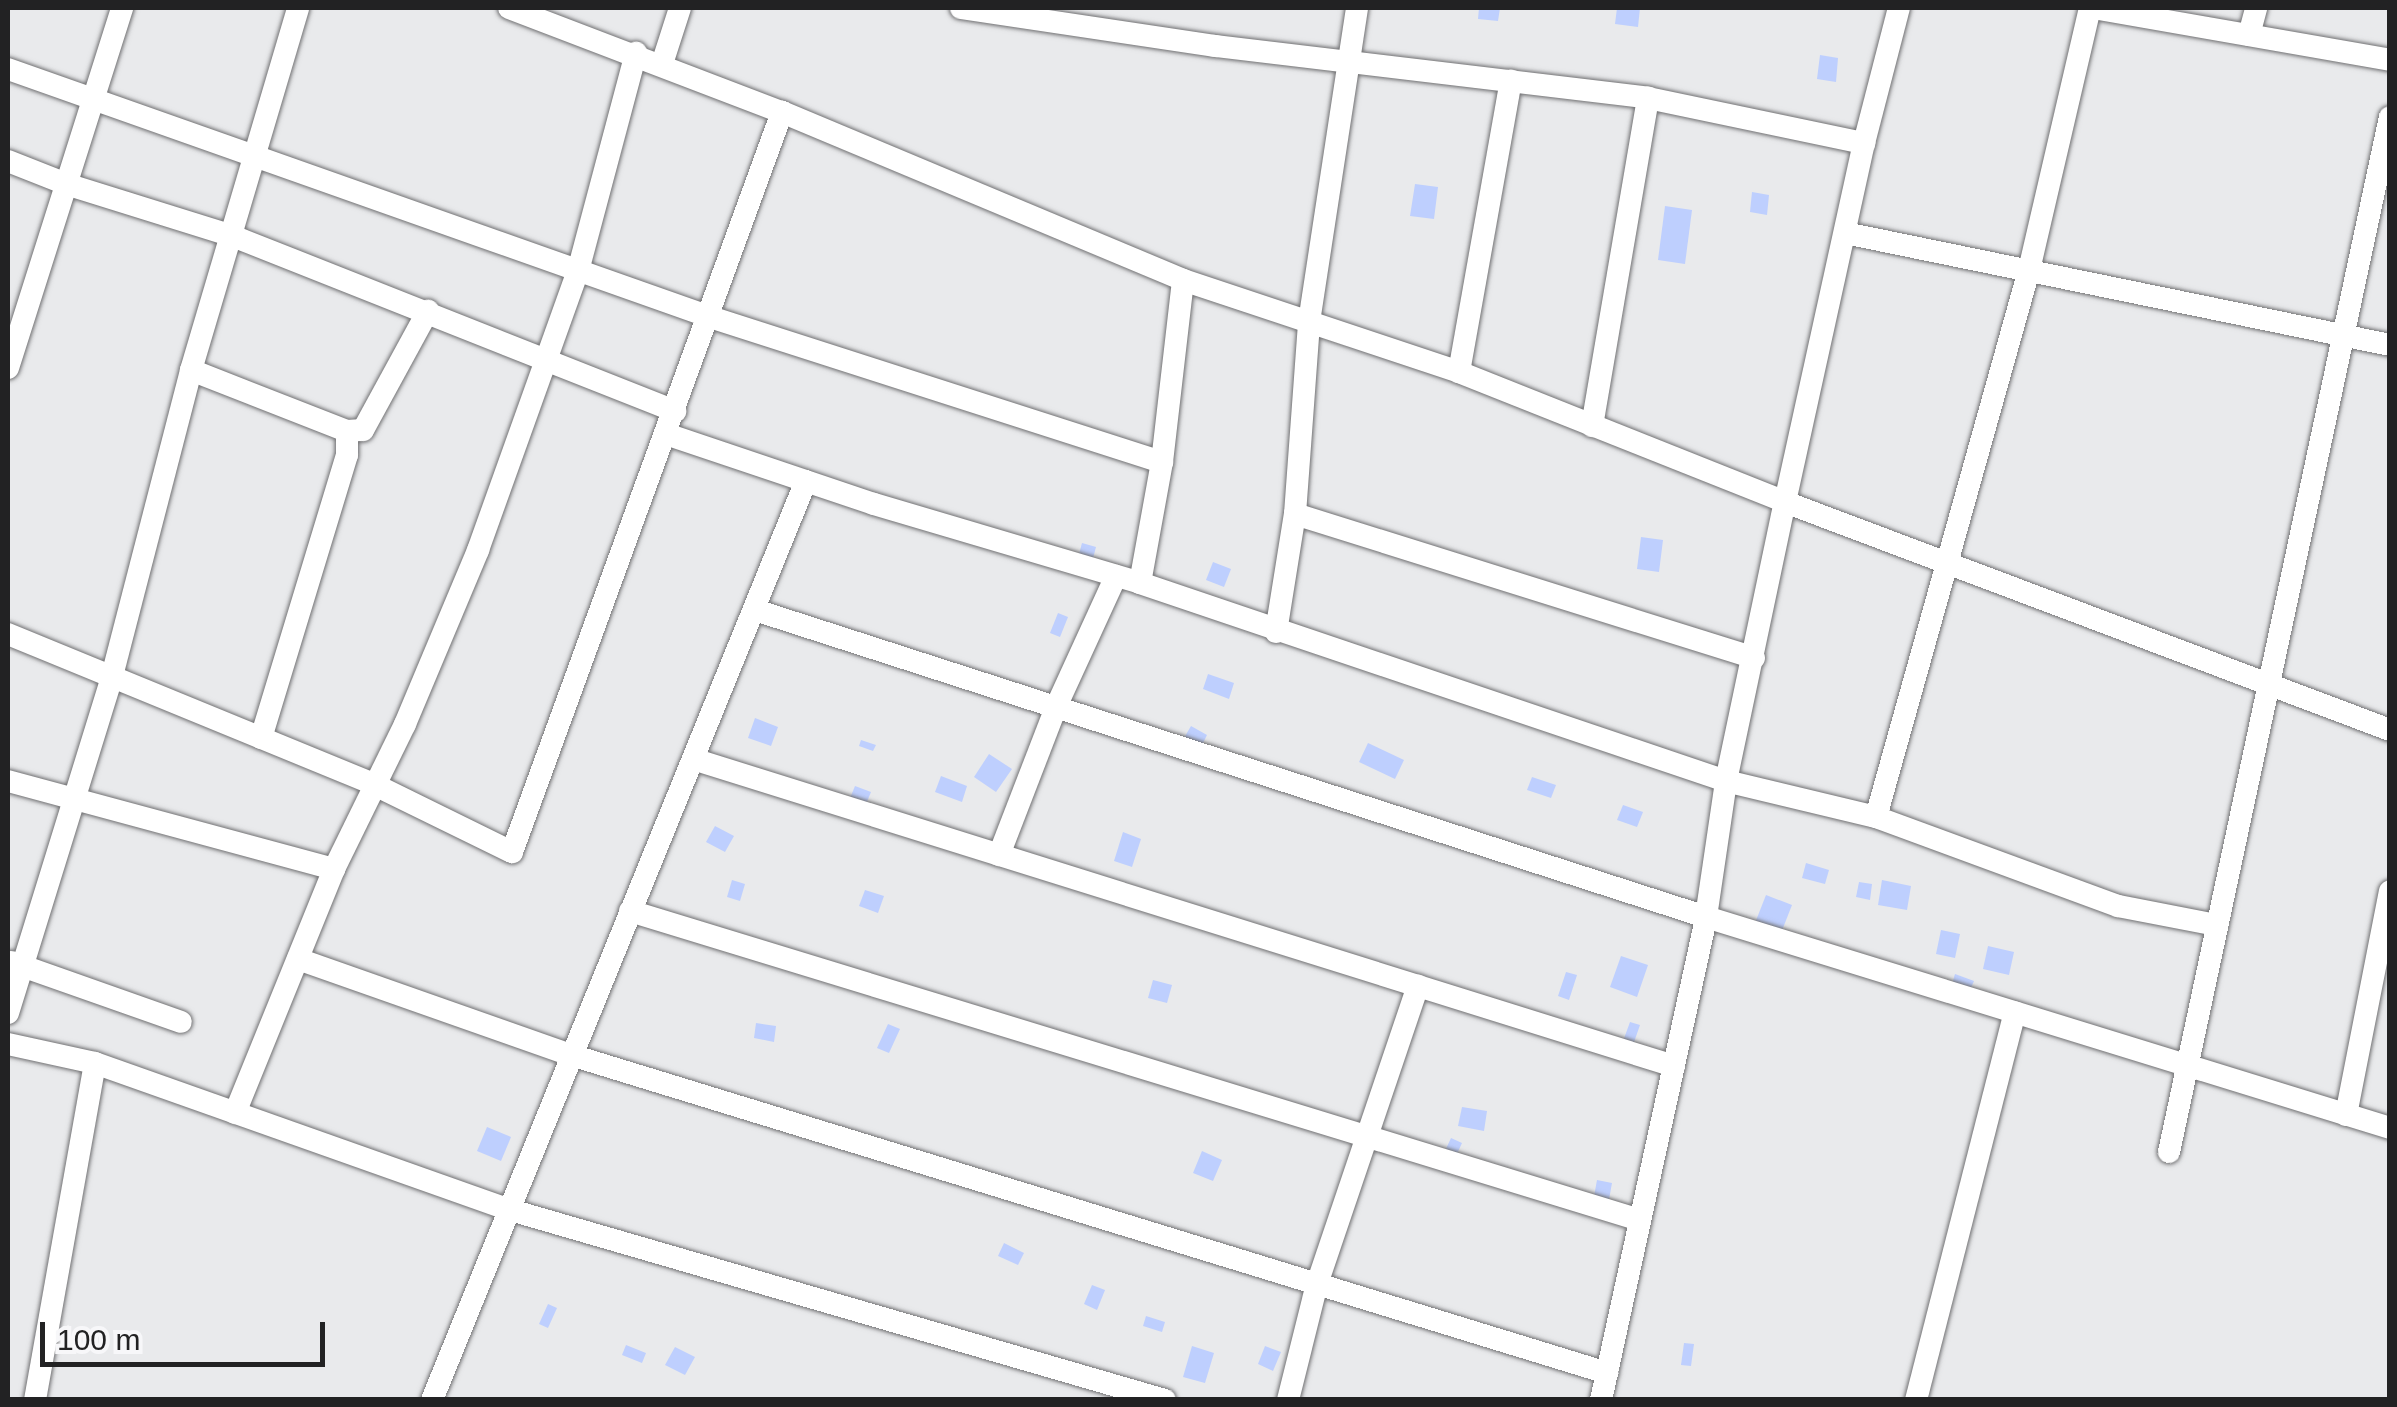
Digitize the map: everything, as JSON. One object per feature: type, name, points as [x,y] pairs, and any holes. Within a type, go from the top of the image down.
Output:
[{"type":"street","points":[[8,368],[122,8]]},
{"type":"street","points":[[8,1013],[15,963],[74,800],[112,676],[191,370],[298,8]]},
{"type":"street","points":[[509,8],[636,53],[1183,280],[1459,372],[1785,502],[2390,730]]},
{"type":"street","points":[[662,64],[680,8]]},
{"type":"street","points":[[961,8],[1119,33],[1648,98],[1864,143]]},
{"type":"street","points":[[1119,33],[1123,8]]},
{"type":"street","points":[[1276,632],[1295,514],[1309,322],[1357,8]]},
{"type":"street","points":[[1601,1400],[1706,918],[1726,780],[1785,502],[1864,143],[1899,8]]},
{"type":"street","points":[[1876,818],[1944,562],[2029,270],[2092,8],[2390,60]]},
{"type":"street","points":[[2250,35],[2256,8]]},
{"type":"street","points":[[235,1112],[334,869],[405,724],[478,550],[578,271],[636,53]]},
{"type":"street","points":[[8,69],[710,316],[1162,462]]},
{"type":"street","points":[[1459,372],[1511,82]]},
{"type":"street","points":[[1592,426],[1648,98]]},
{"type":"street","points":[[8,634],[373,784],[512,852],[782,112]]},
{"type":"street","points":[[2168,1152],[2390,117]]},
{"type":"street","points":[[8,161],[66,184],[230,236],[675,410]]},
{"type":"street","points":[[1844,234],[2390,344]]},
{"type":"street","points":[[1140,583],[1162,462],[1183,280]]},
{"type":"street","points":[[191,370],[347,431],[362,430],[428,311]]},
{"type":"street","points":[[261,738],[347,454],[347,431]]},
{"type":"street","points":[[666,434],[1140,583],[1276,632],[1726,780],[1876,818],[2118,906],[2217,925]]},
{"type":"street","points":[[432,1400],[806,481]]},
{"type":"street","points":[[1295,514],[1754,658]]},
{"type":"street","points":[[999,854],[1056,707],[1116,576]]},
{"type":"street","points":[[755,610],[1706,918],[2390,1128]]},
{"type":"street","points":[[693,759],[1674,1066]]},
{"type":"street","points":[[8,782],[334,869]]},
{"type":"street","points":[[2346,1114],[2390,891]]},
{"type":"street","points":[[630,912],[1640,1220]]},
{"type":"street","points":[[298,959],[571,1055],[1607,1373]]},
{"type":"street","points":[[15,963],[181,1022]]},
{"type":"street","points":[[1288,1400],[1318,1284],[1418,986]]},
{"type":"street","points":[[1916,1400],[2014,1012]]},
{"type":"street","points":[[8,1044],[95,1063],[507,1208],[1159,1398]]},
{"type":"street","points":[[35,1400],[95,1063]]},
{"type":"building","points":[[1479,8],[1500,8],[1498,21],[1478,19]]},
{"type":"building","points":[[1617,8],[1640,8],[1638,27],[1615,24]]},
{"type":"building","points":[[1820,55],[1838,58],[1836,82],[1817,79]]},
{"type":"building","points":[[1415,184],[1438,187],[1434,219],[1410,216]]},
{"type":"building","points":[[1752,192],[1769,195],[1767,215],[1750,212]]},
{"type":"building","points":[[1665,206],[1692,210],[1685,264],[1658,260]]},
{"type":"building","points":[[1641,537],[1663,540],[1659,572],[1637,569]]},
{"type":"building","points":[[1082,543],[1096,547],[1092,562],[1078,558]]},
{"type":"building","points":[[1213,562],[1231,569],[1224,587],[1206,580]]},
{"type":"building","points":[[1058,613],[1068,617],[1060,637],[1050,633]]},
{"type":"building","points":[[1208,674],[1234,683],[1229,699],[1203,689]]},
{"type":"building","points":[[755,718],[778,727],[771,746],[748,738]]},
{"type":"building","points":[[1191,726],[1207,735],[1201,747],[1184,738]]},
{"type":"building","points":[[861,740],[876,745],[873,751],[859,746]]},
{"type":"building","points":[[1368,743],[1404,760],[1395,779],[1359,762]]},
{"type":"building","points":[[989,754],[1012,769],[996,792],[974,777]]},
{"type":"building","points":[[941,776],[967,786],[962,802],[935,792]]},
{"type":"building","points":[[1532,777],[1556,785],[1551,798],[1527,790]]},
{"type":"building","points":[[855,786],[871,792],[864,809],[848,803]]},
{"type":"building","points":[[1623,805],[1643,812],[1637,827],[1617,820]]},
{"type":"building","points":[[715,826],[734,836],[725,852],[706,842]]},
{"type":"building","points":[[1123,832],[1141,839],[1132,867],[1114,861]]},
{"type":"building","points":[[1806,863],[1829,870],[1825,884],[1802,878]]},
{"type":"building","points":[[732,880],[745,884],[740,901],[727,897]]},
{"type":"building","points":[[1882,880],[1911,886],[1907,910],[1878,905]]},
{"type":"building","points":[[1859,882],[1872,884],[1870,900],[1856,897]]},
{"type":"building","points":[[865,890],[884,896],[878,913],[859,906]]},
{"type":"building","points":[[1766,895],[1792,905],[1781,933],[1755,923]]},
{"type":"building","points":[[1941,930],[1960,934],[1955,958],[1936,954]]},
{"type":"building","points":[[1988,946],[2014,952],[2009,975],[1983,969]]},
{"type":"building","points":[[1621,956],[1648,965],[1637,997],[1610,987]]},
{"type":"building","points":[[1566,972],[1577,975],[1569,1000],[1558,996]]},
{"type":"building","points":[[1955,974],[1974,981],[1970,990],[1952,984]]},
{"type":"building","points":[[1153,980],[1172,985],[1167,1003],[1148,998]]},
{"type":"building","points":[[1630,1022],[1640,1025],[1632,1048],[1622,1044]]},
{"type":"building","points":[[756,1023],[776,1026],[774,1042],[754,1038]]},
{"type":"building","points":[[888,1024],[900,1029],[889,1053],[877,1048]]},
{"type":"building","points":[[1462,1107],[1487,1111],[1484,1131],[1458,1126]]},
{"type":"building","points":[[487,1127],[511,1137],[501,1161],[477,1151]]},
{"type":"building","points":[[1451,1138],[1462,1143],[1455,1158],[1444,1153]]},
{"type":"building","points":[[1202,1151],[1222,1160],[1213,1181],[1193,1173]]},
{"type":"building","points":[[1597,1180],[1612,1183],[1608,1205],[1593,1202]]},
{"type":"building","points":[[1004,1243],[1024,1253],[1018,1265],[998,1256]]},
{"type":"building","points":[[1092,1285],[1105,1290],[1097,1310],[1084,1304]]},
{"type":"building","points":[[548,1304],[557,1308],[548,1328],[539,1324]]},
{"type":"building","points":[[1146,1316],[1165,1322],[1162,1332],[1143,1326]]},
{"type":"building","points":[[1684,1343],[1694,1344],[1691,1366],[1681,1365]]},
{"type":"building","points":[[626,1345],[646,1353],[642,1363],[622,1355]]},
{"type":"building","points":[[1192,1346],[1214,1353],[1205,1383],[1183,1377]]},
{"type":"building","points":[[1265,1346],[1281,1352],[1273,1371],[1258,1364]]},
{"type":"building","points":[[675,1347],[695,1357],[685,1375],[665,1365]]}]
